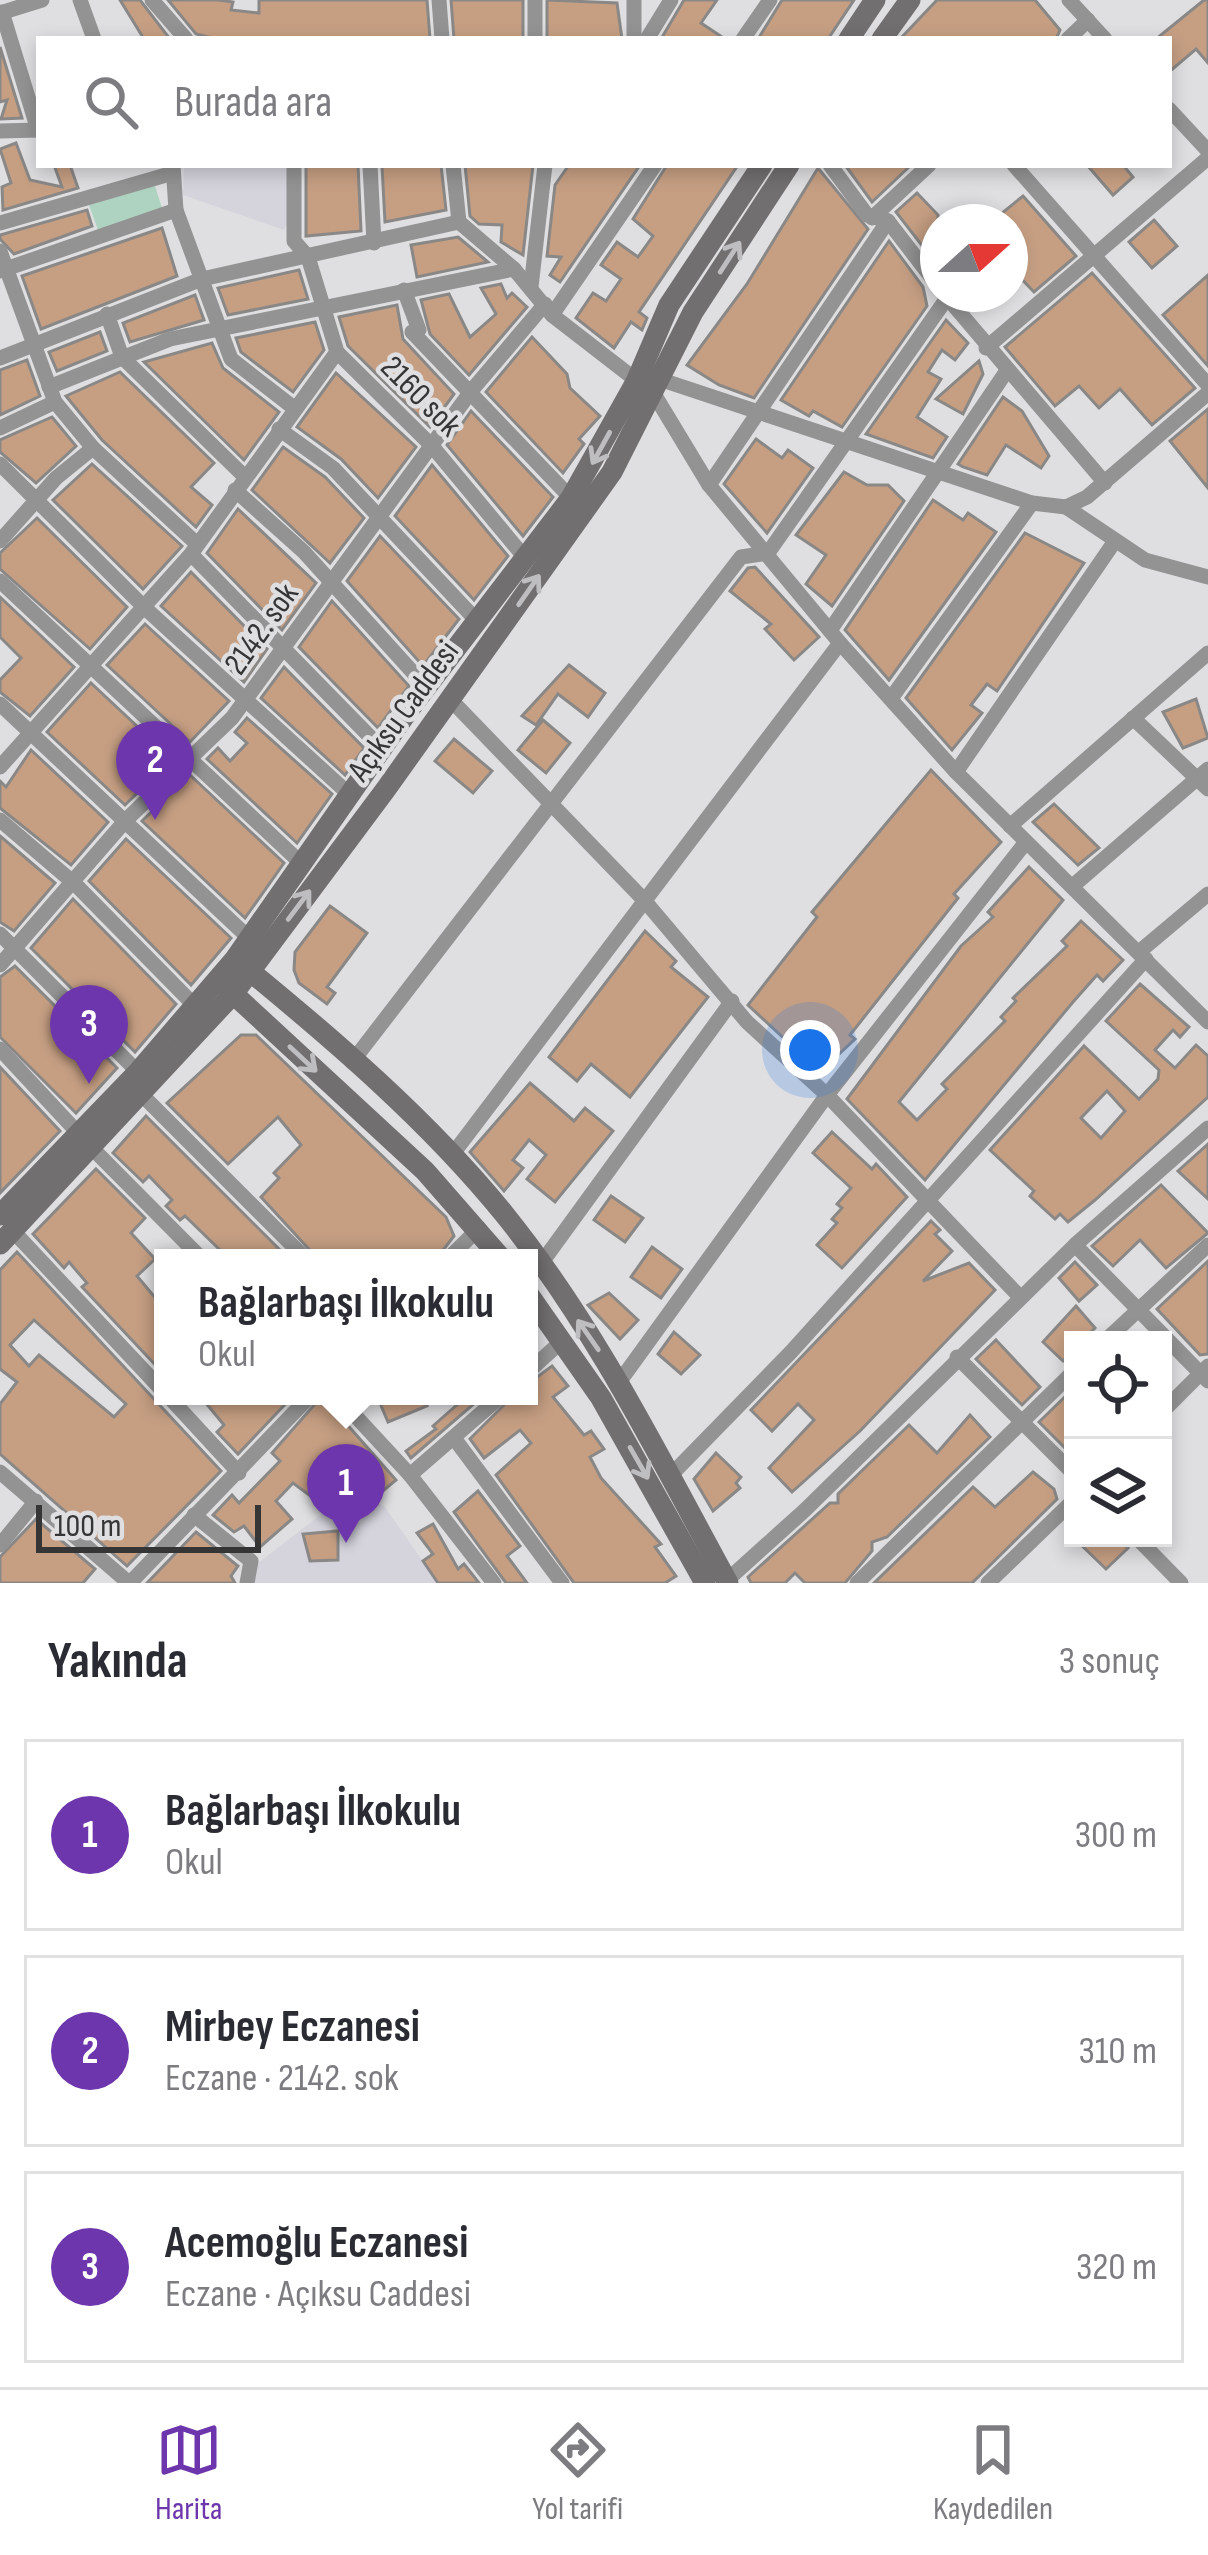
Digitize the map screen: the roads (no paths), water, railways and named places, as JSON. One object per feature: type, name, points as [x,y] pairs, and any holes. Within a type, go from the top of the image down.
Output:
[{"type":"main road","points":[[851,36],[875,0]]},
{"type":"main road","points":[[886,36],[910,0]]},
{"type":"main road","name":"Açıksu Caddesi","points":[[4,1230],[225,987],[450,699],[612,472],[650,385],[669,305],[760,168]]},
{"type":"main road","name":"Açıksu Caddesi","points":[[242,965],[250,939],[382,749],[650,385],[787,168]]},
{"type":"main road","points":[[242,965],[452,1155],[527,1249]]},
{"type":"main road","points":[[225,987],[479,1228],[494,1249]]},
{"type":"main road","name":"Açıksu Caddesi","points":[[139,1083],[195,1006],[225,987]]},
{"type":"main road","points":[[538,1262],[620,1381],[721,1582]]},
{"type":"main road","points":[[538,1307],[721,1582]]},
{"type":"street","points":[[80,0],[93,36]]},
{"type":"street","points":[[152,0],[183,36]]},
{"type":"street","points":[[440,0],[442,36]]},
{"type":"street","points":[[535,0],[535,36]]},
{"type":"street","points":[[634,0],[634,36]]},
{"type":"street","points":[[649,36],[671,0]]},
{"type":"street","points":[[745,36],[770,0]]},
{"type":"street","points":[[1070,0],[1102,36]]},
{"type":"street","points":[[32,1],[1,12],[36,121]]},
{"type":"street","points":[[1071,36],[1088,20]]},
{"type":"street","points":[[986,348],[1208,154],[1172,112]]},
{"type":"street","points":[[0,131],[36,130]]},
{"type":"street","name":"2160 sok","points":[[294,168],[294,241],[308,257],[337,352],[432,446],[526,559]]},
{"type":"street","points":[[370,168],[374,243]]},
{"type":"street","points":[[453,168],[459,222],[514,268],[549,309],[650,385],[710,485],[836,636],[956,772],[1206,1016]]},
{"type":"street","points":[[531,287],[545,168]]},
{"type":"street","points":[[546,183],[558,168]]},
{"type":"street","name":"2142. sok","points":[[0,964],[75,884],[126,820],[249,697],[472,390],[549,309],[653,168]]},
{"type":"street","points":[[833,168],[920,266]]},
{"type":"street","points":[[710,485],[880,219],[926,168]]},
{"type":"street","points":[[1017,168],[1208,389],[1105,483],[1066,507]]},
{"type":"street","points":[[0,223],[173,169],[176,209],[231,359],[294,408]]},
{"type":"street","points":[[3,271],[176,209]]},
{"type":"street","points":[[0,358],[202,279],[459,222]]},
{"type":"street","points":[[0,251],[3,271],[52,394],[93,448],[382,749]]},
{"type":"street","points":[[0,428],[122,357],[218,328],[514,268]]},
{"type":"street","points":[[404,290],[419,330],[412,332],[572,497]]},
{"type":"street","points":[[352,1062],[741,557],[768,553],[931,312]]},
{"type":"street","points":[[958,312],[1105,483]]},
{"type":"street","points":[[107,314],[122,357],[427,688]]},
{"type":"street","points":[[0,766],[194,549],[337,352]]},
{"type":"street","points":[[452,1155],[836,636],[1006,372]]},
{"type":"street","points":[[650,385],[758,408],[1032,503],[1066,507],[1145,560],[1208,577]]},
{"type":"street","points":[[279,429],[333,468],[478,622]]},
{"type":"street","points":[[0,542],[38,498],[93,448]]},
{"type":"street","points":[[0,464],[145,608],[249,697],[350,795]]},
{"type":"street","points":[[892,697],[1032,503]]},
{"type":"street","points":[[956,772],[1115,541]]},
{"type":"street","points":[[0,581],[302,864]]},
{"type":"street","points":[[1010,826],[1208,653]]},
{"type":"street","points":[[450,699],[644,900],[807,1082],[827,1095],[1020,1297]]},
{"type":"street","points":[[0,704],[250,939]]},
{"type":"street","points":[[1075,884],[1204,779],[1133,718]]},
{"type":"street","points":[[0,820],[75,884],[195,1006]]},
{"type":"street","points":[[620,1381],[827,1095],[1026,842]]},
{"type":"street","points":[[671,1475],[926,1201],[1143,956],[1208,894]]},
{"type":"street","points":[[0,934],[296,1249]]},
{"type":"street","points":[[540,1265],[732,1001]]},
{"type":"street","points":[[0,1049],[192,1249]]},
{"type":"street","points":[[721,1582],[806,1510],[1020,1297],[1208,1128]]},
{"type":"street","points":[[458,1249],[479,1228]]},
{"type":"street","points":[[4,1230],[154,1382]]},
{"type":"street","points":[[1075,1245],[1205,1374],[1172,1403]]},
{"type":"street","points":[[1114,1331],[1208,1245]]},
{"type":"street","points":[[538,1363],[563,1340]]},
{"type":"street","points":[[957,1357],[1064,1465]]},
{"type":"street","points":[[856,1583],[1064,1381]]},
{"type":"street","points":[[176,1405],[239,1473]]},
{"type":"street","points":[[0,1472],[129,1583],[302,1405]]},
{"type":"street","points":[[345,1405],[410,1475],[494,1583]]},
{"type":"street","points":[[410,1475],[491,1405]]},
{"type":"street","points":[[454,1438],[562,1583]]},
{"type":"street","points":[[0,1545],[35,1501]]},
{"type":"street","points":[[988,1583],[1064,1510]]},
{"type":"street","points":[[194,1515],[251,1561],[247,1583]]},
{"type":"street","points":[[1146,1547],[1180,1583]]},
{"type":"place","name":"Mirbey Eczanesi","points":[[155,820]]},
{"type":"place","name":"Acemoğlu Eczanesi","points":[[89,1084]]},
{"type":"place","name":"Bağlarbaşı İlkokulu","points":[[346,1543]]}]
